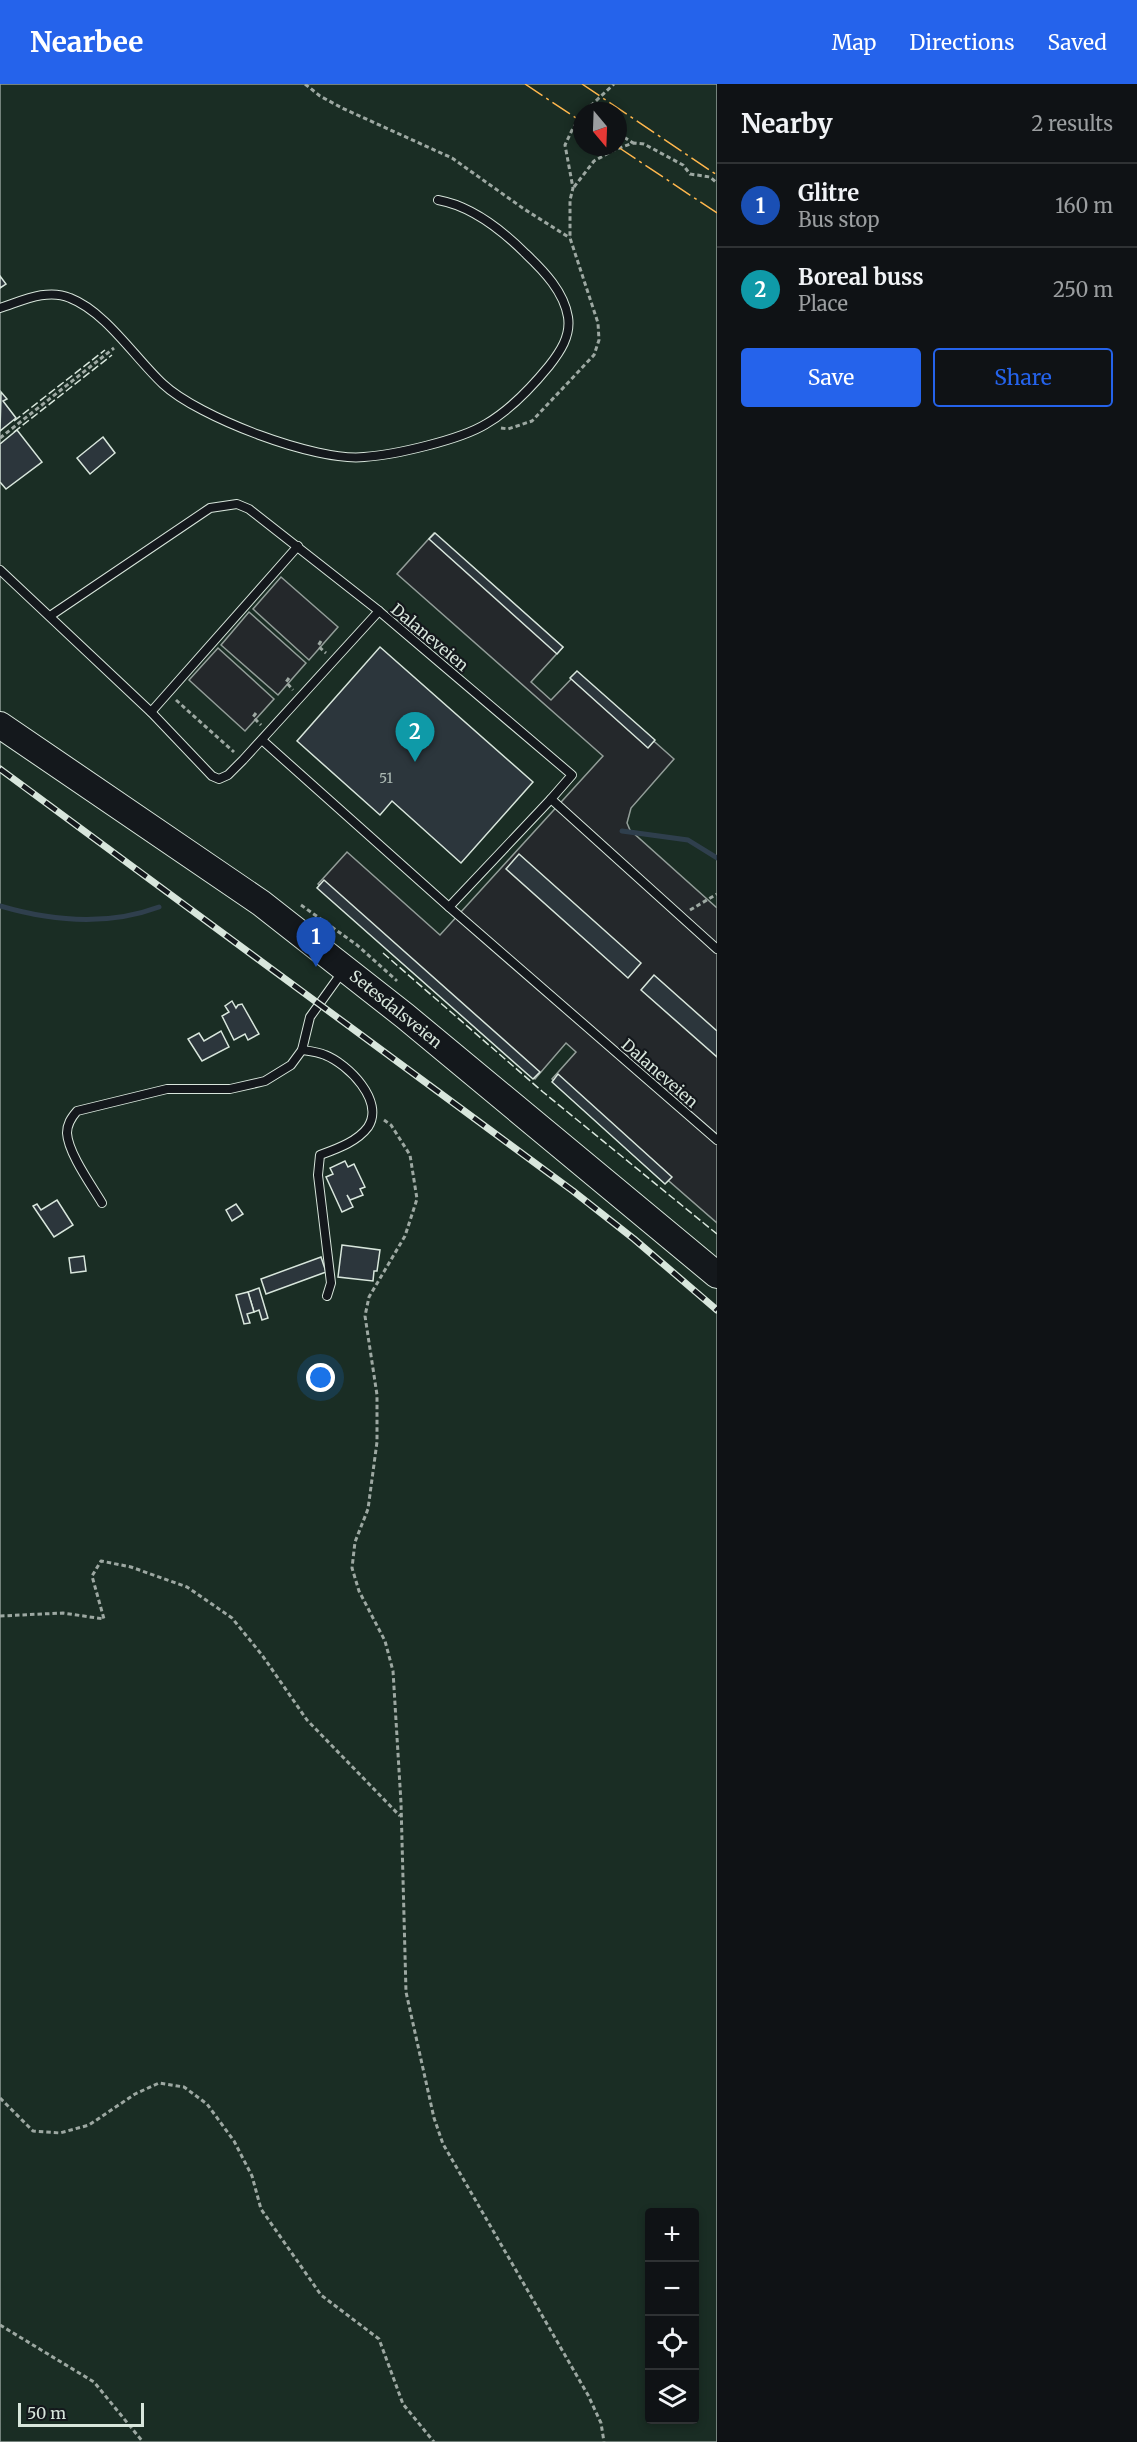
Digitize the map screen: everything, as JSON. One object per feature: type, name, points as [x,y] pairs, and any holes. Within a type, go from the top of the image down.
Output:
[{"type":"highway","name":"Setesdalsveien","points":[[0,725],[228,879],[346,968],[717,1275]]},
{"type":"lane","points":[[0,308],[40,295],[69,297],[83,304],[102,320],[163,384],[189,404],[261,435],[333,457],[353,458],[398,452],[475,430],[502,412],[536,382],[562,347],[567,334],[568,318],[557,290],[519,247],[472,212],[438,200]]},
{"type":"lane","points":[[50,616],[210,508],[237,504],[249,509],[379,611]]},
{"type":"lane","points":[[151,712],[298,546]]},
{"type":"lane","name":"Dalaneveien","points":[[0,570],[151,712],[212,777],[219,779],[228,775],[243,760],[379,611],[572,775],[449,907]]},
{"type":"lane","name":"Dalaneveien","points":[[262,740],[449,907],[717,1140]]},
{"type":"lane","points":[[551,799],[717,950]]},
{"type":"lane","points":[[102,1203],[71,1147],[67,1133],[70,1120],[76,1111],[167,1089],[230,1089],[265,1081],[291,1065],[302,1050],[310,1017],[346,968]]},
{"type":"lane","points":[[302,1050],[325,1055],[351,1072],[365,1089],[372,1112],[369,1125],[358,1137],[320,1155],[318,1176],[332,1283],[327,1296]]},
{"type":"path","points":[[305,84],[320,96],[342,108],[452,158],[524,209],[570,238],[570,201],[573,188],[565,145],[573,128]]},
{"type":"path","points":[[595,102],[614,84]]},
{"type":"path","points":[[627,139],[633,143]]},
{"type":"path","points":[[573,188],[594,161],[633,143],[644,144],[683,165],[690,174],[710,177],[717,183]]},
{"type":"path","points":[[0,438],[122,342]]},
{"type":"path","points":[[168,693],[243,760]]},
{"type":"path","points":[[680,917],[717,894]]},
{"type":"path","points":[[372,1112],[391,1125],[410,1155],[417,1199],[405,1236],[369,1297],[365,1316],[377,1395],[377,1443],[368,1509],[355,1542],[352,1568],[359,1591],[385,1641],[393,1671],[401,1817],[406,1992],[434,2118],[443,2144],[588,2395],[601,2423],[604,2442]]},
{"type":"path","points":[[0,1616],[63,1614],[104,1619],[92,1576],[101,1561],[130,1567],[188,1587],[232,1618],[262,1655],[307,1720],[401,1817]]},
{"type":"path","points":[[0,2098],[33,2131],[60,2133],[89,2125],[135,2094],[159,2084],[184,2087],[207,2104],[234,2141],[252,2176],[261,2209],[321,2295],[379,2339],[403,2404],[434,2442]]},
{"type":"path","points":[[0,2325],[94,2382],[143,2442]]},
{"type":"green space","points":[[0,84],[717,84],[717,2442],[0,2442]]},
{"type":"shaded area","points":[[434,533],[563,647],[531,682],[551,700],[577,673],[674,759],[631,808],[627,823],[630,830],[717,908],[717,1223],[552,1079],[576,1052],[566,1043],[535,1079],[318,884],[347,852],[440,935],[603,756],[397,574]]},
{"type":"shaded area","points":[[281,577],[338,627],[309,660],[253,609]]},
{"type":"shaded area","points":[[249,612],[306,663],[278,695],[221,645]]},
{"type":"shaded area","points":[[218,648],[274,699],[245,731],[189,680]]},
{"type":"building","points":[[0,276],[6,284],[0,288]]},
{"type":"building","points":[[1,392],[7,399],[3,401],[16,418],[0,431]]},
{"type":"building","points":[[17,430],[42,462],[6,489],[0,482],[0,444]]},
{"type":"building","points":[[103,437],[115,453],[90,474],[77,458]]},
{"type":"building","points":[[435,533],[563,647],[557,654],[429,539]]},
{"type":"building","points":[[380,647],[533,782],[461,863],[392,801],[380,815],[297,741]]},
{"type":"building","points":[[577,671],[655,740],[648,748],[570,678]]},
{"type":"building","points":[[519,854],[641,963],[628,978],[506,869]]},
{"type":"building","points":[[324,880],[540,1072],[533,1079],[317,888]]},
{"type":"building","points":[[654,975],[717,1031],[717,1057],[641,990]]},
{"type":"building","points":[[232,1001],[236,1008],[242,1004],[259,1034],[248,1040],[245,1034],[234,1040],[222,1016],[229,1012],[225,1006]]},
{"type":"building","points":[[221,1031],[229,1047],[202,1061],[188,1039],[199,1033],[204,1041]]},
{"type":"building","points":[[558,1074],[672,1177],[665,1184],[552,1082]]},
{"type":"building","points":[[345,1161],[348,1167],[354,1164],[365,1187],[360,1189],[363,1195],[350,1200],[347,1195],[353,1207],[342,1212],[326,1177],[333,1174],[330,1168]]},
{"type":"building","points":[[57,1200],[73,1225],[54,1237],[33,1206],[37,1204],[41,1210]]},
{"type":"building","points":[[236,1204],[243,1214],[232,1221],[226,1210]]},
{"type":"building","points":[[342,1245],[380,1250],[373,1281],[338,1277]]},
{"type":"building","points":[[84,1256],[86,1271],[71,1273],[69,1258]]},
{"type":"building","points":[[321,1257],[326,1272],[266,1294],[261,1279]]},
{"type":"building","points":[[259,1288],[268,1318],[262,1320],[259,1310],[254,1312],[248,1292]]},
{"type":"building","points":[[248,1292],[254,1312],[247,1314],[250,1323],[244,1324],[236,1295]]},
{"type":"waterway","points":[[622,831],[688,840],[717,858]]},
{"type":"waterway","points":[[0,906],[39,915],[80,919],[120,917],[159,907]]},
{"type":"railway","points":[[0,769],[573,1191],[634,1239],[717,1310]]},
{"type":"fence","points":[[14,421],[105,350]]},
{"type":"fence","points":[[14,432],[112,355]]},
{"type":"fence","points":[[383,953],[543,1092],[717,1234]]},
{"type":"power","points":[[525,84],[573,116]]},
{"type":"power","points":[[582,84],[717,175]]},
{"type":"power","points":[[627,153],[717,213]]},
{"type":"place","name":"Boreal buss","points":[[415,762]]},
{"type":"place","name":"Glitre","points":[[316,967]]}]
